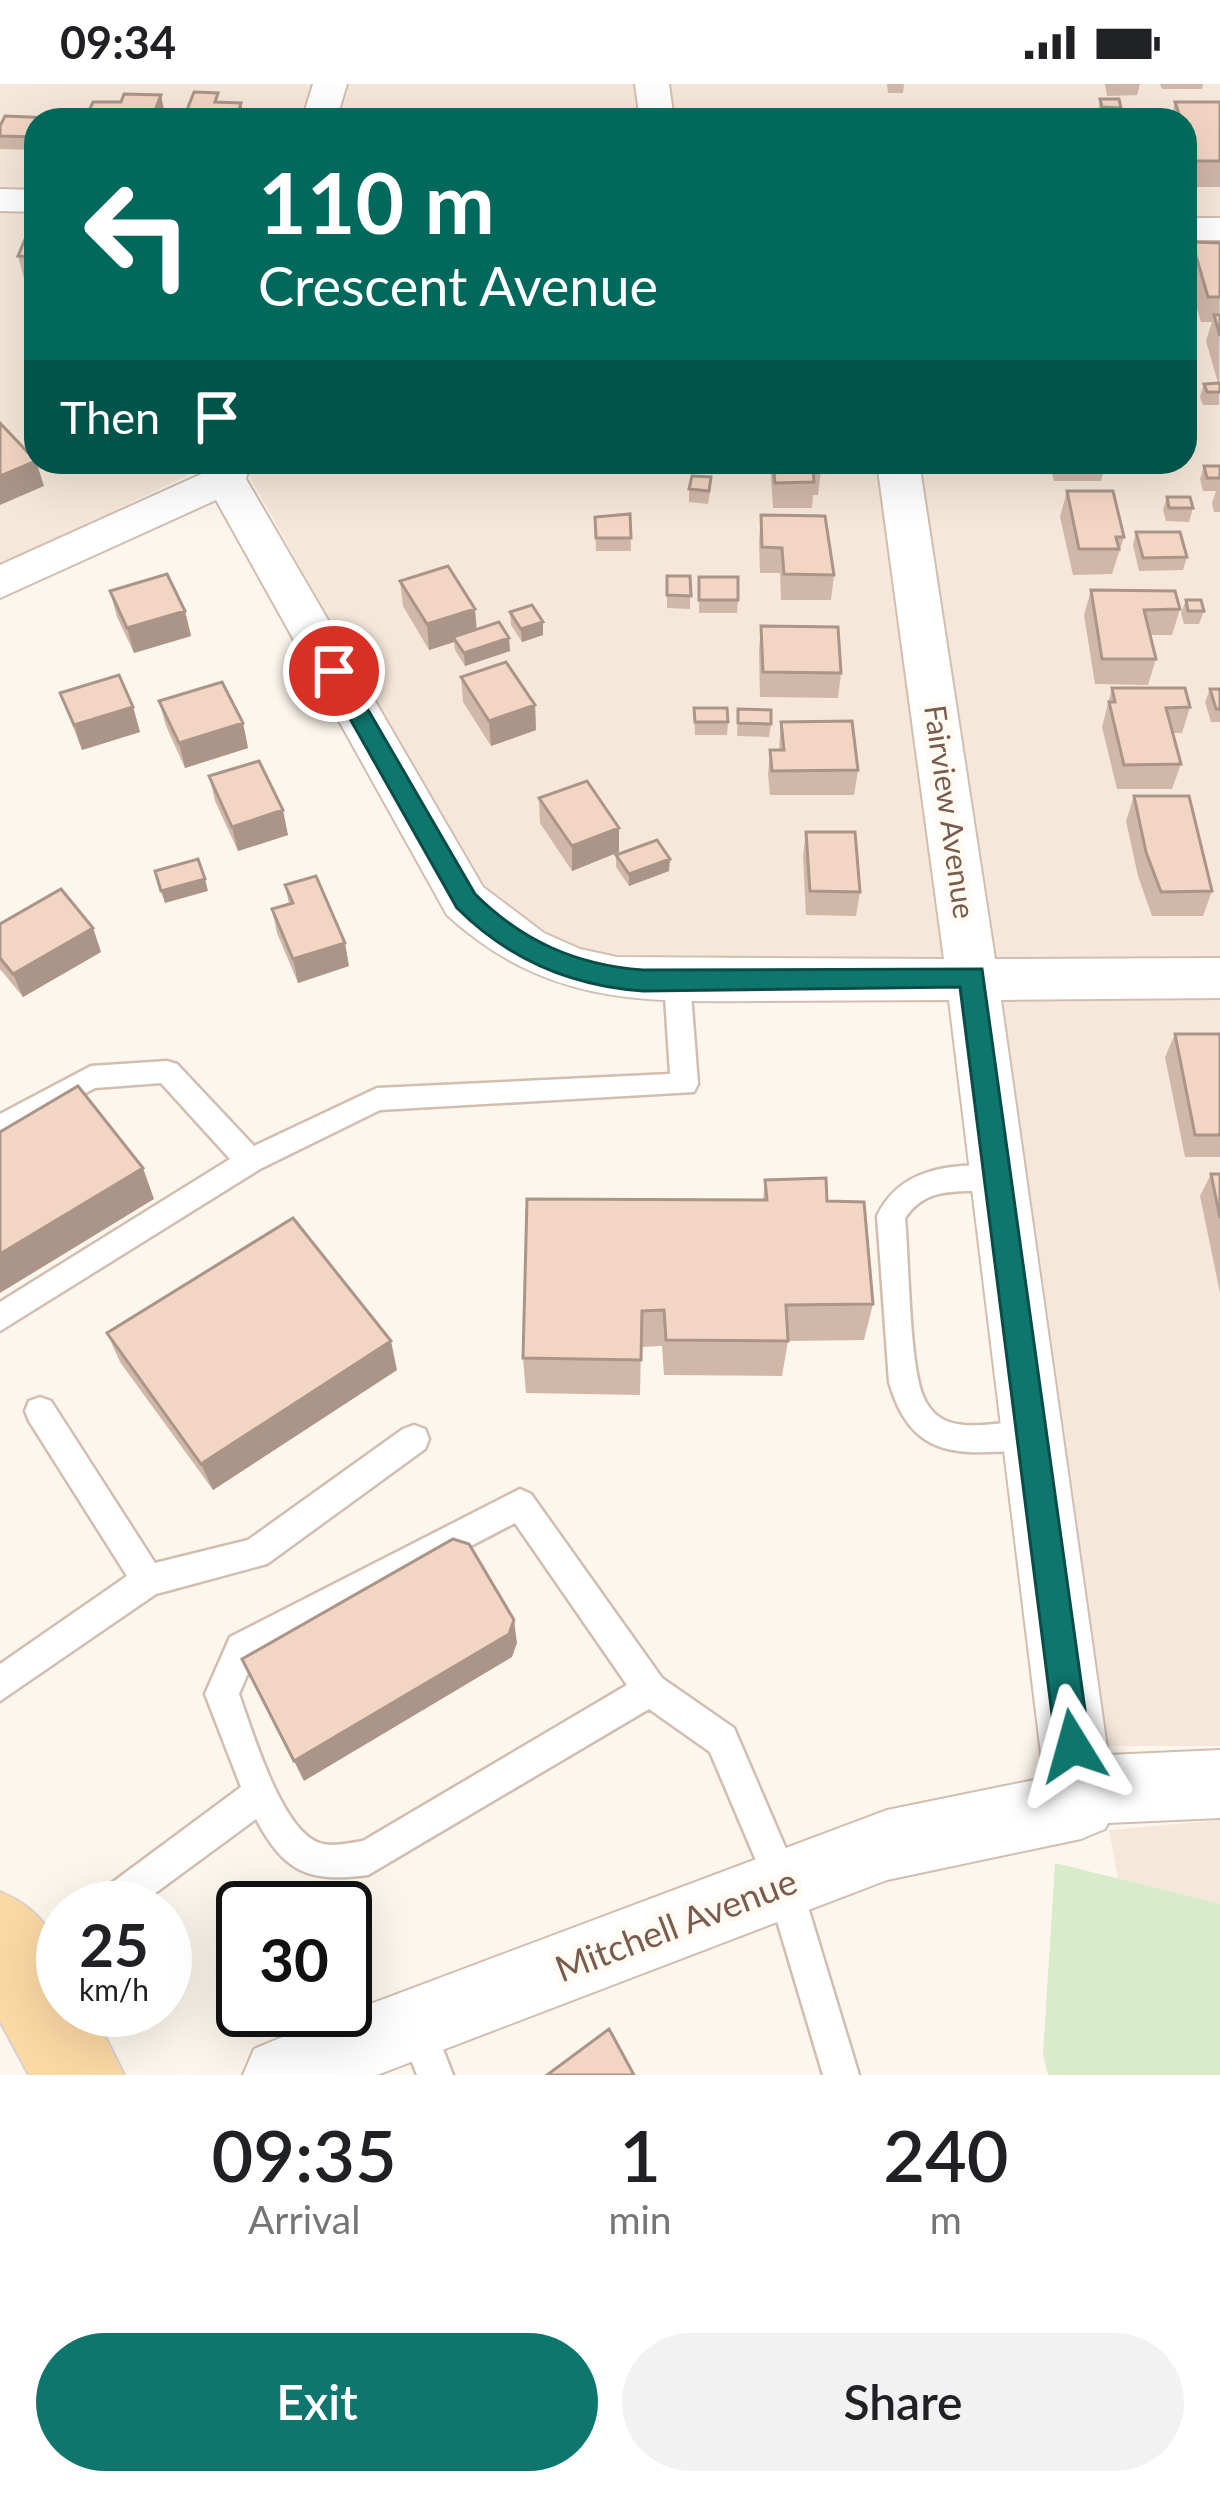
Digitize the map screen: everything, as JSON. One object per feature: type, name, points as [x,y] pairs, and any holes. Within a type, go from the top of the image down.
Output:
[{"type":"main road","points":[[23,1952],[79,2075]]},
{"type":"street","points":[[0,583],[219,474]]},
{"type":"street","points":[[229,474],[466,901],[494,929],[545,959],[609,978],[677,980],[1220,978]]},
{"type":"street","name":"Fairview Avenue","points":[[900,474],[972,977],[1080,1798]]},
{"type":"street","name":"Mitchell Avenue","points":[[280,2075],[425,2050],[783,1884],[887,1845],[1080,1798],[1220,1784]]},
{"type":"lane","points":[[0,1318],[250,1161],[377,1099],[684,1084],[677,980]]},
{"type":"lane","points":[[0,1127],[92,1077],[167,1072],[250,1161]]},
{"type":"lane","points":[[998,1177],[920,1184],[901,1196],[891,1216],[904,1382],[908,1404],[921,1425],[942,1436],[1032,1436]]},
{"type":"lane","points":[[40,1412],[148,1580]]},
{"type":"lane","points":[[0,1684],[148,1580],[256,1553],[414,1439]]},
{"type":"lane","points":[[650,1690],[368,1858],[330,1864],[298,1853],[261,1794],[222,1694],[242,1648],[520,1504],[650,1690],[722,1739],[783,1884],[841,2075]]},
{"type":"lane","points":[[143,1881],[261,1794]]},
{"type":"shaded area","points":[[0,84],[317,84],[309,108],[24,108],[24,194],[0,193]]},
{"type":"shaded area","points":[[345,84],[1220,84],[1220,220],[1197,220],[1197,108],[337,108]]},
{"type":"shaded area","points":[[0,211],[24,212],[24,474],[190,474],[0,567]]},
{"type":"shaded area","points":[[1197,237],[1220,237],[1220,963],[985,961],[914,474],[1197,474]]},
{"type":"shaded area","points":[[248,474],[885,474],[954,963],[626,958],[569,945],[512,911],[469,873]]},
{"type":"shaded area","points":[[989,990],[1220,993],[1220,1746],[1103,1746]]},
{"type":"shaded area","points":[[1220,1820],[1220,2075],[1155,2075],[1109,1830]]},
{"type":"green space","points":[[1055,1863],[1220,1904],[1220,2075],[1048,2075],[1043,2054]]},
{"type":"building","points":[[194,92],[218,93],[215,102],[241,103],[240,108],[188,108]]},
{"type":"building","points":[[124,94],[161,95],[156,108],[90,108],[93,102],[121,102]]},
{"type":"building","points":[[1100,99],[1119,99],[1121,108],[1102,107]]},
{"type":"building","points":[[1175,102],[1220,102],[1220,161],[1197,161],[1197,108],[1177,108]]},
{"type":"building","points":[[5,116],[24,117],[24,137],[0,136]]},
{"type":"building","points":[[1197,242],[1220,243],[1220,297],[1208,297]]},
{"type":"building","points":[[1220,383],[1220,392],[1207,392],[1204,384]]},
{"type":"building","points":[[0,423],[24,448],[24,466],[0,476]]},
{"type":"building","points":[[1204,466],[1220,466],[1220,478],[1207,478]]},
{"type":"building","points":[[774,474],[813,474],[814,482],[775,483]]},
{"type":"building","points":[[692,476],[711,477],[709,491],[689,489]]},
{"type":"building","points":[[1067,491],[1113,491],[1124,537],[1116,537],[1119,549],[1079,549]]},
{"type":"building","points":[[1167,497],[1190,497],[1193,508],[1169,508]]},
{"type":"building","points":[[630,514],[631,538],[596,538],[595,517]]},
{"type":"building","points":[[761,515],[825,516],[834,575],[784,574],[782,548],[762,547]]},
{"type":"building","points":[[1136,532],[1180,532],[1187,557],[1143,558]]},
{"type":"building","points":[[448,566],[475,609],[427,624],[400,581]]},
{"type":"building","points":[[167,574],[185,611],[127,628],[110,591]]},
{"type":"building","points":[[667,576],[690,576],[691,596],[667,595]]},
{"type":"building","points":[[699,577],[738,577],[738,600],[699,600]]},
{"type":"building","points":[[1091,590],[1175,591],[1180,609],[1144,610],[1156,659],[1102,659]]},
{"type":"building","points":[[1186,600],[1201,600],[1204,611],[1188,611]]},
{"type":"building","points":[[532,605],[543,622],[521,629],[510,612]]},
{"type":"building","points":[[499,622],[509,638],[464,653],[453,637]]},
{"type":"building","points":[[761,626],[838,627],[841,673],[763,672]]},
{"type":"building","points":[[506,662],[535,705],[489,721],[461,677]]},
{"type":"building","points":[[119,675],[133,707],[74,725],[60,693]]},
{"type":"building","points":[[222,682],[243,723],[179,743],[159,701]]},
{"type":"building","points":[[1112,688],[1185,688],[1190,707],[1166,708],[1181,764],[1124,765],[1109,702],[1115,702]]},
{"type":"building","points":[[1210,689],[1220,689],[1220,709],[1216,709]]},
{"type":"building","points":[[694,708],[727,708],[728,722],[695,722]]},
{"type":"building","points":[[738,709],[771,710],[771,724],[738,723]]},
{"type":"building","points":[[852,721],[858,770],[772,771],[770,750],[784,750],[781,722]]},
{"type":"building","points":[[259,761],[283,810],[232,827],[209,776]]},
{"type":"building","points":[[587,781],[619,828],[572,846],[539,798]]},
{"type":"building","points":[[1134,796],[1189,796],[1212,891],[1161,892],[1146,852]]},
{"type":"building","points":[[806,832],[855,832],[860,892],[810,891]]},
{"type":"building","points":[[657,840],[670,859],[629,874],[616,855]]},
{"type":"building","points":[[198,859],[205,879],[161,891],[155,871]]},
{"type":"building","points":[[316,876],[345,943],[293,959],[272,909],[293,903],[285,885]]},
{"type":"building","points":[[61,889],[93,928],[13,974],[0,958],[0,924]]},
{"type":"building","points":[[1175,1034],[1220,1034],[1220,1135],[1195,1135]]},
{"type":"building","points":[[78,1086],[143,1168],[0,1254],[0,1132]]},
{"type":"building","points":[[1211,1174],[1220,1174],[1220,1218]]},
{"type":"building","points":[[826,1178],[827,1201],[864,1202],[873,1304],[786,1305],[788,1341],[666,1340],[664,1310],[642,1311],[641,1360],[523,1358],[527,1199],[767,1200],[765,1180]]},
{"type":"building","points":[[293,1218],[391,1341],[201,1464],[107,1333]]},
{"type":"building","points":[[453,1539],[469,1544],[514,1620],[509,1634],[294,1761],[242,1659]]},
{"type":"building","points":[[609,2029],[634,2075],[547,2075]]},
{"type":"route","points":[[334,671],[466,901],[517,946],[609,978],[972,977],[1073,1746]]}]
